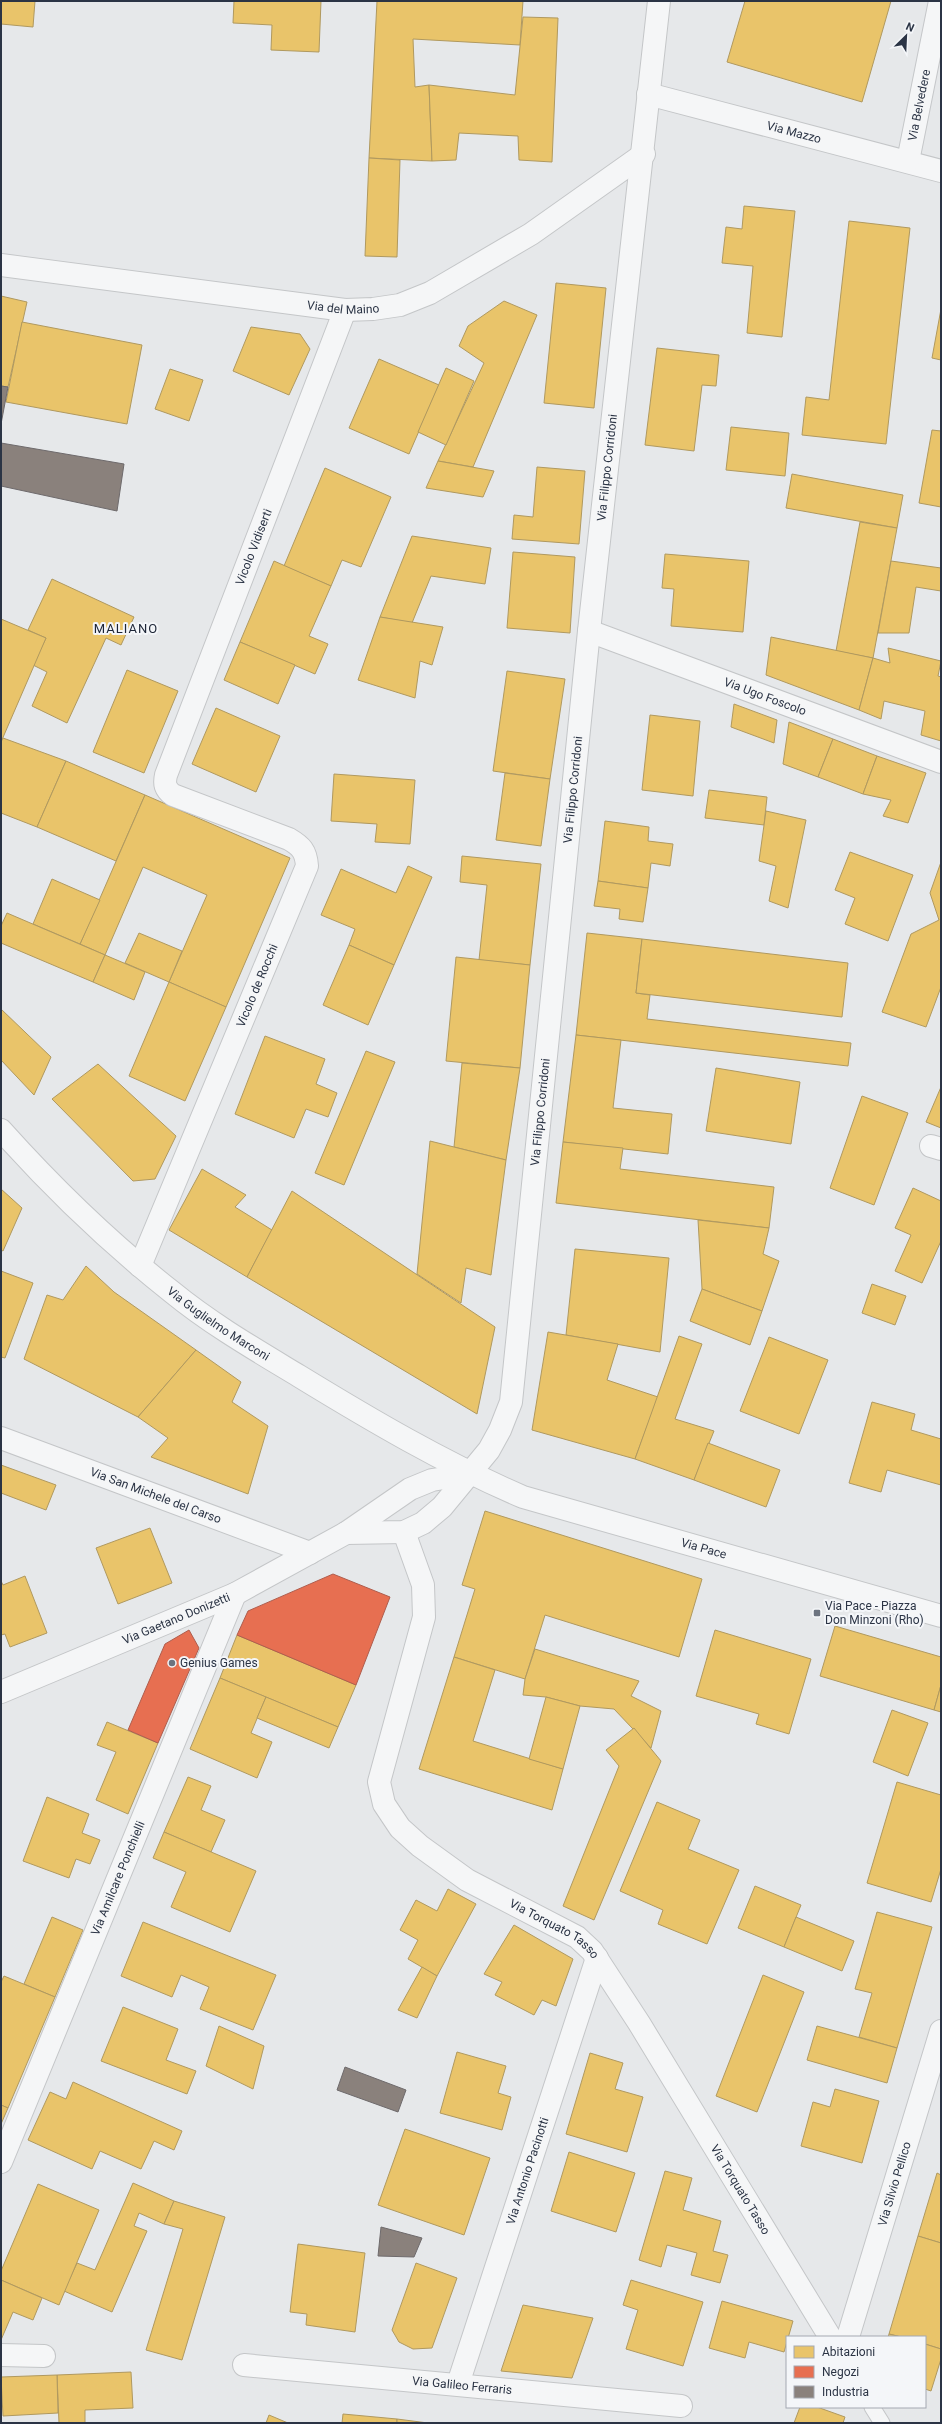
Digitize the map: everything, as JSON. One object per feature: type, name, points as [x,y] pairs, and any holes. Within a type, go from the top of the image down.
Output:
[{"type":"street","name":"Via Filippo Corridoni","points":[[404,1532],[423,1523],[442,1507],[490,1450],[511,1402],[589,632],[633,223],[644,154],[648,94],[659,1]]},
{"type":"street","name":"Via Belvedere","points":[[908,161],[940,1]]},
{"type":"street","name":"Via Mazzo","points":[[648,94],[908,161],[941,171]]},
{"type":"street","name":"Via del Maino","points":[[1,265],[345,310],[373,309],[400,305],[430,293],[531,234],[644,154]]},
{"type":"street","name":"Vicolo Vidiserti","points":[[164,783],[345,310]]},
{"type":"street","name":"Via Ugo Foscolo","points":[[589,632],[941,762]]},
{"type":"street","name":"Vicolo de Rocchi","points":[[140,1266],[307,866],[306,854],[299,845],[289,839],[173,796],[167,791],[164,783]]},
{"type":"street","name":"Via Guglielmo Marconi","points":[[1,1130],[31,1163],[140,1266],[174,1294],[266,1356],[357,1412],[469,1474]]},
{"type":"street","name":"Via San Michele del Carso","points":[[1,1438],[310,1553]]},
{"type":"street","name":"Via Gaetano Donizetti","points":[[1,1692],[235,1594],[346,1533],[410,1489],[432,1480],[469,1474]]},
{"type":"street","name":"Via Pace","points":[[469,1474],[523,1497],[941,1616]]},
{"type":"street","points":[[346,1533],[404,1532]]},
{"type":"street","name":"Via Torquato Tasso","points":[[404,1532],[423,1585],[424,1617],[379,1782],[384,1804],[400,1828],[420,1846],[467,1880],[576,1938],[592,1951],[639,2023],[829,2336]]},
{"type":"street","name":"Via Amilcare Ponchielli","points":[[1,2162],[235,1594]]},
{"type":"street","name":"Via Antonio Pacinotti","points":[[458,2384],[596,1958]]},
{"type":"street","name":"Via Silvio Pellico","points":[[848,2336],[941,2031]]},
{"type":"street","points":[[1,2355],[44,2356]]},
{"type":"street","name":"Via Galileo Ferraris","points":[[244,2365],[682,2406]]},
{"type":"lane","points":[[873,2408],[882,2423]]},
{"type":"building: Abitazioni","points":[[1,1],[35,1],[33,27],[1,24]]},
{"type":"building: Abitazioni","points":[[234,1],[321,1],[319,52],[271,50],[272,25],[233,23]]},
{"type":"building: Abitazioni","points":[[377,1],[523,1],[520,45],[413,39],[415,87],[429,85],[432,161],[369,158]]},
{"type":"building: Abitazioni","points":[[745,1],[891,1],[862,102],[727,62]]},
{"type":"building: Abitazioni","points":[[523,17],[558,18],[552,162],[519,160],[518,136],[459,133],[456,160],[432,161],[429,85],[515,95]]},
{"type":"building: Abitazioni","points":[[369,158],[400,160],[397,257],[365,256]]},
{"type":"building: Abitazioni","points":[[744,206],[795,211],[782,337],[747,333],[753,266],[722,263],[726,227],[742,229]]},
{"type":"building: Abitazioni","points":[[849,221],[910,228],[886,444],[802,435],[806,397],[829,400]]},
{"type":"building: Abitazioni","points":[[556,283],[606,288],[594,408],[544,403]]},
{"type":"building: Abitazioni","points":[[1,296],[27,302],[8,387],[1,386]]},
{"type":"building: Abitazioni","points":[[504,301],[537,315],[473,467],[438,461],[484,363],[459,346],[468,326]]},
{"type":"building: Abitazioni","points":[[941,309],[941,360],[932,358]]},
{"type":"building: Abitazioni","points":[[22,322],[142,345],[127,424],[6,402]]},
{"type":"building: Abitazioni","points":[[251,327],[300,334],[310,349],[289,395],[233,371]]},
{"type":"building: Abitazioni","points":[[657,348],[719,355],[716,386],[702,385],[694,451],[645,445]]},
{"type":"building: Abitazioni","points":[[379,359],[439,385],[409,454],[349,428]]},
{"type":"building: Abitazioni","points":[[446,368],[474,381],[446,445],[418,432]]},
{"type":"building: Abitazioni","points":[[170,369],[203,380],[189,421],[155,409]]},
{"type":"building: Abitazioni","points":[[731,427],[789,433],[785,476],[726,470]]},
{"type":"building: Abitazioni","points":[[932,430],[941,431],[941,507],[919,503]]},
{"type":"building: Abitazioni","points":[[438,461],[494,471],[483,497],[426,488]]},
{"type":"building: Abitazioni","points":[[537,467],[585,471],[579,544],[512,539],[514,515],[533,517]]},
{"type":"building: Abitazioni","points":[[325,468],[391,497],[361,567],[342,560],[331,586],[284,566]]},
{"type":"building: Abitazioni","points":[[792,474],[903,495],[897,528],[786,508]]},
{"type":"building: Abitazioni","points":[[860,522],[897,528],[873,658],[836,651]]},
{"type":"building: Abitazioni","points":[[412,536],[491,548],[485,584],[431,576],[412,623],[380,617]]},
{"type":"building: Abitazioni","points":[[513,552],[575,557],[570,633],[507,628]]},
{"type":"building: Abitazioni","points":[[665,554],[749,561],[743,632],[671,626],[674,589],[662,588]]},
{"type":"building: Abitazioni","points":[[274,561],[331,586],[309,636],[328,644],[315,674],[240,642]]},
{"type":"building: Abitazioni","points":[[891,561],[941,568],[941,591],[916,587],[909,633],[878,633]]},
{"type":"building: Abitazioni","points":[[52,579],[134,617],[121,645],[106,638],[67,723],[32,706],[47,672],[33,665],[46,638],[28,630]]},
{"type":"building: Abitazioni","points":[[380,617],[443,627],[432,665],[420,661],[415,698],[358,680]]},
{"type":"building: Abitazioni","points":[[1,619],[46,638],[1,742]]},
{"type":"building: Abitazioni","points":[[771,637],[873,658],[859,710],[766,675]]},
{"type":"building: Abitazioni","points":[[240,642],[295,665],[278,704],[224,680]]},
{"type":"building: Abitazioni","points":[[888,648],[941,661],[938,676],[941,677],[941,741],[921,735],[925,711],[884,701],[881,719],[859,710],[873,658],[890,663]]},
{"type":"building: Abitazioni","points":[[127,670],[178,691],[144,773],[93,752]]},
{"type":"building: Abitazioni","points":[[507,671],[565,679],[550,779],[493,771]]},
{"type":"building: Abitazioni","points":[[734,704],[777,720],[774,743],[731,727]]},
{"type":"building: Abitazioni","points":[[216,708],[280,736],[256,792],[192,764]]},
{"type":"building: Abitazioni","points":[[650,715],[700,721],[693,796],[642,790]]},
{"type":"building: Abitazioni","points":[[789,722],[833,739],[818,777],[783,764]]},
{"type":"building: Abitazioni","points":[[3,738],[66,761],[37,827],[1,813],[1,742]]},
{"type":"building: Abitazioni","points":[[833,739],[877,756],[863,794],[818,777]]},
{"type":"building: Abitazioni","points":[[877,756],[926,773],[908,823],[883,816],[891,800],[863,794]]},
{"type":"building: Abitazioni","points":[[66,761],[145,795],[116,861],[37,827]]},
{"type":"building: Abitazioni","points":[[505,773],[550,779],[541,846],[496,840]]},
{"type":"building: Abitazioni","points":[[334,774],[415,780],[410,844],[375,842],[377,824],[331,821]]},
{"type":"building: Abitazioni","points":[[709,790],[767,797],[764,825],[705,818]]},
{"type":"building: Abitazioni","points":[[145,795],[290,858],[226,1007],[169,982],[207,895],[143,867],[105,955],[80,944]]},
{"type":"building: Abitazioni","points":[[766,811],[806,820],[788,908],[769,901],[776,866],[759,861]]},
{"type":"building: Abitazioni","points":[[605,821],[649,827],[648,841],[673,844],[670,866],[651,863],[648,888],[598,881]]},
{"type":"building: Abitazioni","points":[[850,852],[913,875],[888,941],[845,924],[855,898],[835,890]]},
{"type":"building: Abitazioni","points":[[462,856],[541,864],[530,965],[479,960],[487,885],[460,882]]},
{"type":"building: Abitazioni","points":[[941,862],[941,987],[926,1027],[882,1012],[911,934],[939,920],[930,893]]},
{"type":"building: Abitazioni","points":[[408,866],[432,877],[394,965],[349,945],[355,929],[321,915],[341,869],[396,893]]},
{"type":"building: Abitazioni","points":[[52,879],[100,900],[80,944],[33,924]]},
{"type":"building: Abitazioni","points":[[598,881],[648,888],[643,922],[619,919],[620,909],[594,906]]},
{"type":"building: Abitazioni","points":[[7,913],[105,955],[93,982],[1,943],[1,926]]},
{"type":"building: Abitazioni","points":[[139,933],[182,951],[169,982],[125,963]]},
{"type":"building: Abitazioni","points":[[587,933],[642,939],[636,993],[650,995],[647,1019],[851,1043],[848,1066],[576,1035]]},
{"type":"building: Abitazioni","points":[[642,939],[848,963],[842,1017],[636,993]]},
{"type":"building: Abitazioni","points":[[349,945],[394,965],[368,1025],[323,1005]]},
{"type":"building: Abitazioni","points":[[105,955],[145,972],[134,1000],[93,982]]},
{"type":"building: Abitazioni","points":[[456,957],[530,965],[520,1068],[446,1061]]},
{"type":"building: Abitazioni","points":[[169,982],[226,1007],[185,1101],[129,1076]]},
{"type":"building: Abitazioni","points":[[1,1009],[51,1057],[34,1095],[1,1060]]},
{"type":"building: Abitazioni","points":[[576,1035],[621,1040],[613,1108],[672,1114],[668,1154],[563,1142]]},
{"type":"building: Abitazioni","points":[[265,1036],[325,1059],[316,1084],[337,1093],[328,1117],[306,1109],[294,1138],[235,1114]]},
{"type":"building: Abitazioni","points":[[366,1051],[395,1062],[344,1185],[315,1173]]},
{"type":"building: Abitazioni","points":[[462,1063],[520,1068],[506,1160],[454,1147]]},
{"type":"building: Abitazioni","points":[[98,1064],[176,1136],[155,1179],[133,1181],[52,1099]]},
{"type":"building: Abitazioni","points":[[716,1068],[800,1082],[791,1144],[706,1131]]},
{"type":"building: Abitazioni","points":[[941,1087],[941,1128],[926,1122]]},
{"type":"building: Abitazioni","points":[[862,1096],[908,1113],[874,1205],[830,1188]]},
{"type":"building: Abitazioni","points":[[430,1141],[506,1160],[491,1275],[466,1268],[461,1303],[417,1274]]},
{"type":"building: Abitazioni","points":[[563,1142],[623,1148],[620,1169],[774,1187],[769,1228],[556,1203]]},
{"type":"building: Abitazioni","points":[[202,1169],[246,1195],[235,1207],[272,1230],[247,1277],[169,1230]]},
{"type":"building: Abitazioni","points":[[913,1188],[941,1201],[941,1241],[922,1283],[895,1271],[911,1235],[895,1228]]},
{"type":"building: Abitazioni","points":[[1,1189],[22,1208],[3,1251],[1,1250]]},
{"type":"building: Abitazioni","points":[[292,1191],[495,1327],[477,1414],[247,1277]]},
{"type":"building: Abitazioni","points":[[698,1220],[769,1228],[763,1254],[779,1261],[762,1311],[702,1289]]},
{"type":"building: Abitazioni","points":[[575,1249],[669,1258],[660,1352],[566,1335]]},
{"type":"building: Abitazioni","points":[[86,1266],[114,1292],[196,1350],[138,1417],[24,1359],[47,1295],[63,1300]]},
{"type":"building: Abitazioni","points":[[1,1271],[33,1283],[5,1358],[1,1357]]},
{"type":"building: Abitazioni","points":[[872,1284],[906,1296],[895,1325],[862,1313]]},
{"type":"building: Abitazioni","points":[[702,1289],[762,1311],[750,1345],[690,1321]]},
{"type":"building: Abitazioni","points":[[548,1332],[618,1344],[607,1380],[658,1397],[635,1459],[532,1430]]},
{"type":"building: Abitazioni","points":[[679,1336],[702,1344],[675,1419],[714,1431],[694,1480],[635,1459]]},
{"type":"building: Abitazioni","points":[[769,1337],[828,1360],[799,1434],[740,1411]]},
{"type":"building: Abitazioni","points":[[196,1350],[241,1382],[232,1402],[268,1426],[248,1494],[151,1457],[168,1438],[138,1417]]},
{"type":"building: Abitazioni","points":[[872,1402],[915,1414],[911,1430],[941,1439],[941,1485],[887,1470],[881,1492],[849,1483]]},
{"type":"building: Abitazioni","points":[[708,1443],[780,1470],[766,1507],[694,1480]]},
{"type":"building: Abitazioni","points":[[1,1465],[56,1485],[46,1510],[1,1493]]},
{"type":"building: Abitazioni","points":[[485,1511],[702,1579],[679,1657],[545,1615],[525,1679],[454,1657],[475,1589],[462,1585]]},
{"type":"building: Abitazioni","points":[[150,1528],[172,1583],[118,1604],[96,1548]]},
{"type":"building: Abitazioni","points":[[25,1576],[47,1633],[10,1647],[5,1634],[1,1635],[1,1581],[3,1585]]},
{"type":"building: Abitazioni","points":[[835,1626],[941,1657],[941,1685],[934,1710],[820,1676]]},
{"type":"building: Abitazioni","points":[[715,1630],[811,1659],[789,1734],[756,1724],[759,1714],[696,1696]]},
{"type":"building: Abitazioni","points":[[237,1635],[356,1685],[338,1727],[220,1678]]},
{"type":"building: Abitazioni","points":[[535,1649],[639,1681],[631,1696],[661,1711],[651,1748],[614,1709],[580,1706],[546,1697],[523,1695],[525,1679]]},
{"type":"building: Abitazioni","points":[[454,1657],[495,1670],[473,1741],[563,1769],[552,1810],[419,1769]]},
{"type":"building: Abitazioni","points":[[220,1678],[266,1697],[251,1733],[272,1742],[257,1778],[190,1749]]},
{"type":"building: Abitazioni","points":[[941,1685],[941,1712],[934,1710]]},
{"type":"building: Abitazioni","points":[[266,1697],[338,1727],[329,1748],[257,1718]]},
{"type":"building: Abitazioni","points":[[546,1697],[580,1706],[563,1769],[529,1759]]},
{"type":"building: Abitazioni","points":[[892,1710],[928,1723],[908,1776],[873,1762]]},
{"type":"building: Abitazioni","points":[[107,1722],[158,1743],[128,1814],[96,1800],[116,1752],[97,1745]]},
{"type":"building: Abitazioni","points":[[634,1728],[661,1761],[594,1920],[563,1906],[619,1766],[606,1750]]},
{"type":"building: Abitazioni","points":[[188,1777],[211,1786],[201,1810],[225,1820],[211,1852],[164,1832]]},
{"type":"building: Abitazioni","points":[[897,1782],[941,1795],[941,1869],[931,1902],[867,1883]]},
{"type":"building: Abitazioni","points":[[47,1797],[89,1814],[82,1833],[100,1840],[90,1864],[76,1859],[69,1878],[23,1861]]},
{"type":"building: Abitazioni","points":[[657,1802],[700,1820],[688,1849],[739,1870],[707,1944],[658,1924],[663,1910],[620,1891]]},
{"type":"building: Abitazioni","points":[[164,1832],[256,1871],[230,1932],[171,1907],[186,1872],[153,1858]]},
{"type":"building: Abitazioni","points":[[755,1886],[801,1905],[784,1947],[738,1928]]},
{"type":"building: Abitazioni","points":[[448,1889],[476,1904],[437,1976],[408,1959],[418,1940],[400,1930],[416,1900],[437,1911]]},
{"type":"building: Abitazioni","points":[[877,1912],[932,1927],[897,2048],[859,2037],[872,1993],[855,1989]]},
{"type":"building: Abitazioni","points":[[52,1917],[83,1930],[55,1997],[24,1984]]},
{"type":"building: Abitazioni","points":[[796,1917],[854,1941],[842,1971],[784,1947]]},
{"type":"building: Abitazioni","points":[[143,1922],[276,1975],[253,2030],[200,2009],[209,1987],[181,1975],[172,1997],[121,1976]]},
{"type":"building: Abitazioni","points":[[514,1925],[573,1959],[556,2006],[542,2000],[534,2015],[495,1995],[502,1982],[484,1974]]},
{"type":"building: Abitazioni","points":[[422,1967],[437,1976],[417,2018],[398,2010]]},
{"type":"building: Abitazioni","points":[[763,1975],[804,1992],[757,2112],[716,2096]]},
{"type":"building: Abitazioni","points":[[4,1976],[55,1997],[8,2108],[1,2105],[1,1982]]},
{"type":"building: Abitazioni","points":[[123,2007],[178,2029],[166,2060],[196,2071],[187,2094],[101,2061]]},
{"type":"building: Abitazioni","points":[[219,2026],[264,2046],[253,2089],[206,2066]]},
{"type":"building: Abitazioni","points":[[817,2026],[897,2048],[887,2083],[807,2060]]},
{"type":"building: Abitazioni","points":[[457,2052],[506,2066],[498,2093],[511,2097],[502,2130],[440,2113]]},
{"type":"building: Abitazioni","points":[[590,2053],[623,2063],[615,2089],[643,2097],[627,2152],[566,2134]]},
{"type":"building: Abitazioni","points":[[73,2082],[182,2131],[174,2150],[154,2141],[141,2169],[100,2151],[92,2169],[28,2140],[50,2092],[66,2099]]},
{"type":"building: Abitazioni","points":[[835,2089],[879,2101],[862,2163],[801,2146],[813,2102],[830,2107]]},
{"type":"building: Abitazioni","points":[[1,2105],[8,2108],[1,2124]]},
{"type":"building: Abitazioni","points":[[405,2129],[490,2158],[464,2235],[378,2205]]},
{"type":"building: Abitazioni","points":[[569,2152],[635,2173],[616,2232],[551,2211]]},
{"type":"building: Abitazioni","points":[[665,2171],[692,2178],[683,2210],[721,2221],[713,2251],[728,2255],[720,2283],[691,2275],[697,2253],[667,2245],[661,2267],[639,2260]]},
{"type":"building: Abitazioni","points":[[937,2173],[941,2175],[941,2243],[918,2236]]},
{"type":"building: Abitazioni","points":[[133,2183],[174,2201],[164,2224],[139,2213],[134,2226],[147,2231],[112,2312],[64,2291],[77,2263],[95,2270]]},
{"type":"building: Abitazioni","points":[[38,2184],[99,2210],[59,2305],[1,2280],[1,2271]]},
{"type":"building: Abitazioni","points":[[174,2201],[225,2217],[182,2360],[146,2350],[183,2229],[164,2224]]},
{"type":"building: Abitazioni","points":[[918,2236],[941,2243],[941,2349],[926,2344],[926,2336],[897,2336],[889,2334]]},
{"type":"building: Abitazioni","points":[[298,2244],[365,2253],[355,2332],[306,2325],[307,2314],[290,2312]]},
{"type":"building: Abitazioni","points":[[416,2263],[457,2278],[432,2348],[413,2349],[399,2342],[392,2330]]},
{"type":"building: Abitazioni","points":[[1,2280],[42,2298],[33,2320],[13,2312],[1,2340]]},
{"type":"building: Abitazioni","points":[[631,2280],[703,2302],[683,2366],[626,2349],[638,2310],[623,2305]]},
{"type":"building: Abitazioni","points":[[722,2301],[793,2321],[789,2336],[786,2336],[784,2352],[749,2342],[745,2358],[709,2348]]},
{"type":"building: Abitazioni","points":[[523,2305],[593,2318],[572,2378],[501,2371]]},
{"type":"building: Abitazioni","points":[[926,2344],[941,2349],[941,2359],[931,2391],[926,2389]]},
{"type":"building: Abitazioni","points":[[131,2372],[133,2408],[85,2410],[85,2423],[59,2423],[57,2375]]},
{"type":"building: Abitazioni","points":[[57,2375],[58,2413],[3,2416],[1,2377]]},
{"type":"building: Abitazioni","points":[[800,2408],[820,2408],[845,2417],[843,2423],[794,2423]]},
{"type":"building: Abitazioni","points":[[343,2414],[397,2419],[397,2423],[342,2423]]},
{"type":"building: Abitazioni","points":[[269,2415],[288,2423],[266,2423]]},
{"type":"building: Abitazioni","points":[[397,2419],[428,2423],[397,2423]]},
{"type":"building: Negozi","points":[[333,1574],[390,1597],[356,1685],[237,1635],[248,1611]]},
{"type":"building: Negozi","points":[[189,1630],[199,1648],[158,1743],[128,1730],[165,1644]]},
{"type":"building: Industria","points":[[1,386],[8,387],[1,424]]},
{"type":"building: Industria","points":[[1,443],[124,464],[117,511],[1,486]]},
{"type":"building: Industria","points":[[345,2067],[406,2090],[398,2112],[337,2090]]},
{"type":"building: Industria","points":[[381,2227],[422,2238],[414,2257],[378,2256]]},
{"type":"place","name":"Via Pace - Piazza Don Minzoni (Rho)","points":[[817,1613]]},
{"type":"place","name":"Genius Games","points":[[172,1663]]},
{"type":"district","name":"MALIANO","points":[[126,628]]}]
